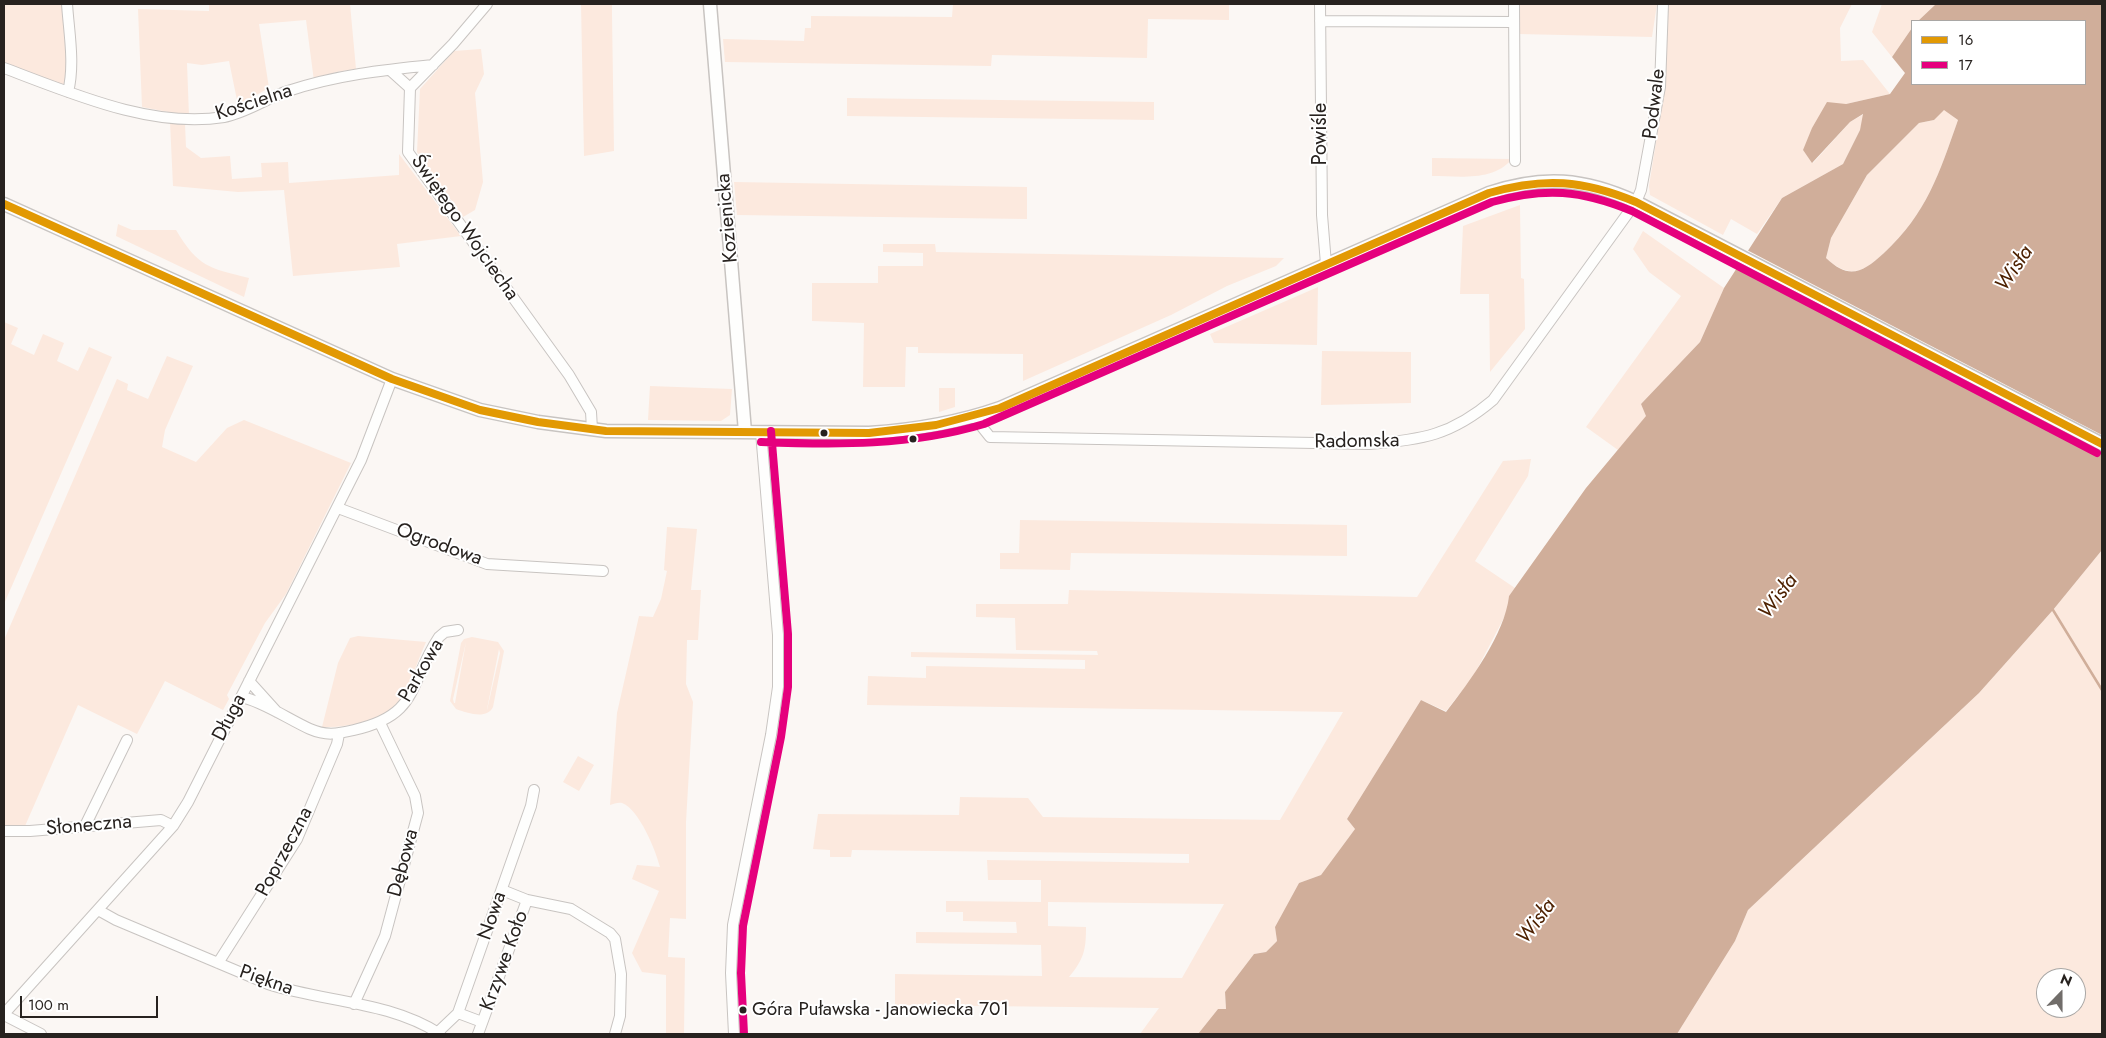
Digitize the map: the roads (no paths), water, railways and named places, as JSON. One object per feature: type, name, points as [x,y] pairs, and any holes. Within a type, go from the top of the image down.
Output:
[{"type":"main road","name":"Kozienicka","points":[[710,4],[745,432]]},
{"type":"main road","points":[[4,204],[392,380],[480,410],[538,422],[592,429],[745,432],[898,431],[974,417],[1037,392],[1489,193],[1527,182],[1549,180],[1585,184],[1616,192],[1636,202],[2102,444]]},
{"type":"street","points":[[67,4],[71,58],[71,78],[68,92]]},
{"type":"street","points":[[390,70],[410,88],[434,65],[487,4]]},
{"type":"street","name":"Powiśle","points":[[1320,4],[1322,215],[1326,264]]},
{"type":"street","points":[[1514,4],[1515,161]]},
{"type":"street","name":"Podwale","points":[[1636,202],[1641,190],[1660,87],[1663,4]]},
{"type":"street","points":[[1320,21],[1514,22]]},
{"type":"street","name":"Kościelna","points":[[4,68],[68,92],[140,113],[188,120],[226,117],[296,89],[348,74],[434,65]]},
{"type":"street","name":"Świętego Wojciecha","points":[[410,88],[408,152],[569,375],[591,412],[592,429]]},
{"type":"street","name":"Radomska","points":[[974,417],[990,437],[1369,444],[1406,441],[1437,434],[1472,418],[1493,400],[1636,202]]},
{"type":"street","name":"Długa","points":[[4,1014],[173,826],[188,802],[338,508],[361,460],[392,380]]},
{"type":"street","points":[[734,1034],[731,973],[733,925],[772,736],[778,687],[778,635],[760,432]]},
{"type":"street","name":"Ogrodowa","points":[[338,508],[487,564],[603,571]]},
{"type":"street","name":"Parkowa","points":[[241,697],[320,733],[339,734],[380,723],[405,703],[440,637],[445,632],[458,630]]},
{"type":"street","name":"Parkowa","points":[[249,681],[277,712]]},
{"type":"street","name":"Dębowa","points":[[354,1004],[385,936],[418,813],[415,796],[380,723]]},
{"type":"street","name":"Poprzeczna","points":[[218,964],[297,839],[337,744],[339,734]]},
{"type":"street","points":[[85,826],[127,740]]},
{"type":"street","name":"Nowa","points":[[438,1034],[458,1013],[531,806],[534,790]]},
{"type":"street","name":"Słoneczna","points":[[4,831],[160,820],[173,826]]},
{"type":"street","name":"Krzywe Koło","points":[[502,890],[528,900],[571,909],[610,933],[615,939],[621,974],[622,1005],[614,1034]]},
{"type":"street","name":"Krzywe Koło","points":[[478,1034],[528,900]]},
{"type":"street","name":"Piękna","points":[[98,910],[116,920],[218,964],[291,992],[391,1012],[438,1034]]},
{"type":"street","name":"Krzywe Koło","points":[[458,1013],[482,1022]]},
{"type":"street","points":[[4,1014],[41,1034]]},
{"type":"water","name":"Wisła","points":[[1936,4],[2102,4],[2102,550],[2053,610],[1979,693],[1748,910],[1735,941],[1677,1034],[1198,1034],[1218,1009],[1226,1009],[1225,992],[1254,954],[1266,952],[1277,941],[1275,927],[1299,883],[1321,875],[1355,829],[1347,819],[1421,700],[1446,712],[1465,686],[1494,641],[1506,611],[1509,596],[1586,488],[1646,416],[1641,404],[1700,342],[1724,288],[1782,198],[1843,164],[1860,130],[1863,114],[1850,122],[1812,163],[1803,150],[1812,128],[1827,102],[1846,104],[1890,94],[1905,73],[1892,57],[1911,29],[1911,85],[2086,85],[2086,20],[1919,20]],"holes":[[[1944,110],[1958,120],[1938,175],[1921,208],[1899,238],[1876,260],[1862,269],[1849,271],[1834,265],[1826,258],[1831,238],[1867,175],[1919,123],[1934,120]]]},
{"type":"waterway","points":[[2053,610],[2102,690]]},
{"type":"place","name":"Góra Puławska - Janowiecka 701","points":[[743,1010]]}]
